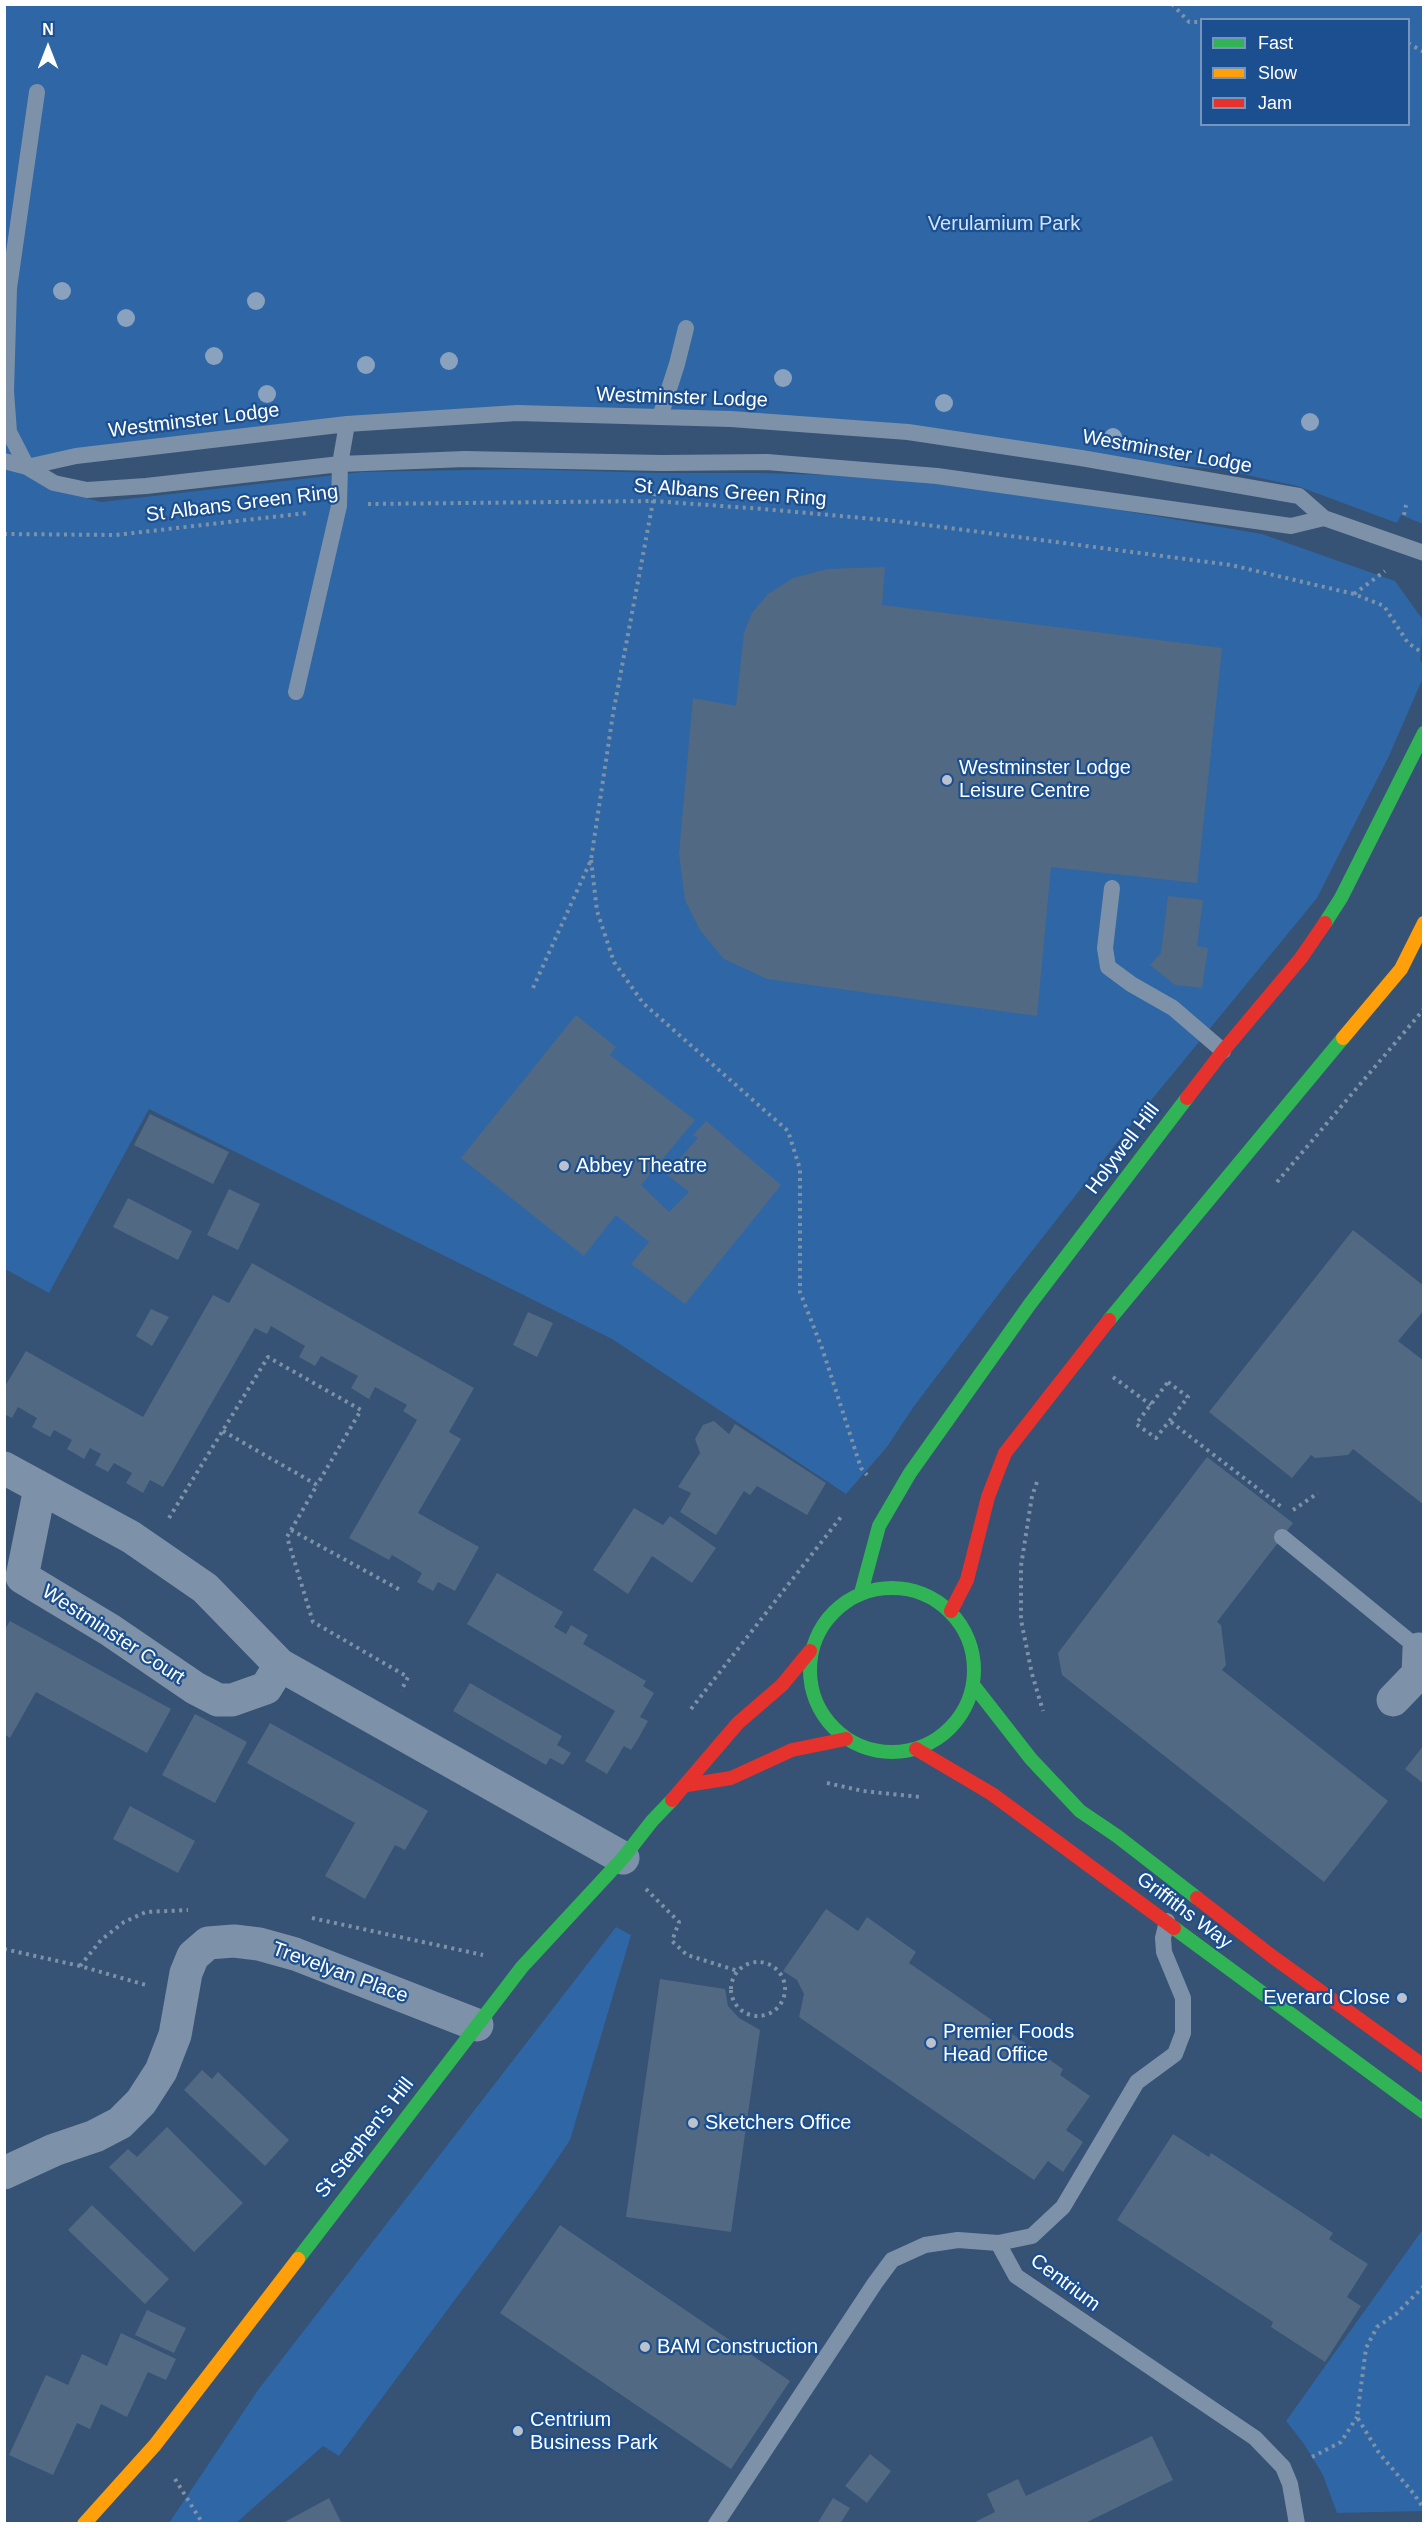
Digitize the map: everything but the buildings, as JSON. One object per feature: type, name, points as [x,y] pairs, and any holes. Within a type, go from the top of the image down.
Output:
[{"type":"main road","name":"Holywell Hill","points":[[861,1593],[879,1527],[910,1473],[1030,1304],[1224,1051],[1301,958],[1341,898],[1423,736]]},
{"type":"main road","points":[[951,1611],[967,1580],[988,1497],[1005,1453],[1107,1323],[1401,969],[1424,923]]},
{"type":"main road","points":[[889,1587],[906,1587],[933,1598],[951,1611],[964,1628],[970,1642],[975,1670],[974,1686],[963,1713],[952,1727],[916,1749],[887,1753],[872,1750],[846,1739],[828,1724],[811,1690],[810,1651],[822,1625],[832,1612],[861,1593],[889,1587]]},
{"type":"main road","name":"St Stephen's Hill","points":[[84,2523],[155,2445],[522,1967],[623,1858],[652,1821],[687,1785],[738,1723],[782,1685],[810,1651]]},
{"type":"main road","name":"Griffiths Way","points":[[974,1686],[1031,1759],[1080,1811],[1117,1836],[1273,1957],[1424,2066]]},
{"type":"main road","points":[[687,1785],[731,1778],[792,1750],[846,1739]]},
{"type":"main road","name":"Griffiths Way","points":[[916,1749],[992,1794],[1424,2112]]},
{"type":"street","points":[[4,1468],[132,1537],[205,1588],[280,1665],[623,1858]]},
{"type":"street","name":"Westminster Court","points":[[40,1488],[22,1577],[110,1630],[195,1688],[218,1700],[232,1700],[266,1688],[280,1665]]},
{"type":"street","points":[[1393,1700],[1420,1667]]},
{"type":"street","name":"Trevelyan Place","points":[[4,2173],[54,2150],[95,2136],[120,2123],[141,2102],[161,2071],[171,2044],[186,1972],[193,1956],[208,1943],[234,1941],[259,1944],[295,1954],[477,2025]]},
{"type":"lane","points":[[27,466],[9,432],[6,392],[9,288],[37,92]]},
{"type":"lane","points":[[660,417],[686,328]]},
{"type":"lane","name":"Westminster Lodge","points":[[27,466],[76,456],[347,424],[517,413],[731,419],[908,432],[1070,456],[1299,496],[1324,518],[1424,553]]},
{"type":"lane","points":[[296,692],[339,506],[340,464],[347,424]]},
{"type":"lane","name":"Westminster Lodge","points":[[4,461],[27,466],[54,483],[87,490],[146,486],[340,464],[465,459],[661,463],[767,462],[937,476],[1291,526],[1324,518]]},
{"type":"lane","points":[[1112,888],[1105,948],[1108,967],[1131,984],[1173,1008],[1224,1051]]},
{"type":"lane","points":[[1282,1537],[1420,1667]]},
{"type":"lane","name":"Centrium","points":[[1167,1921],[1163,1938],[1164,1952],[1183,1998],[1183,2033],[1175,2054],[1137,2082],[1063,2207],[1032,2236],[998,2243],[1016,2276],[1255,2438],[1283,2467],[1290,2484],[1297,2523]]},
{"type":"lane","points":[[716,2523],[868,2292],[892,2260],[925,2245],[958,2240],[998,2243]]},
{"type":"path","points":[[1172,4],[1189,22],[1200,22]]},
{"type":"path","points":[[1410,44],[1424,52]]},
{"type":"path","points":[[653,501],[613,714],[591,860],[597,910],[614,962],[643,1003],[788,1131],[800,1169],[800,1292],[822,1348],[861,1468],[870,1479]]},
{"type":"path","name":"St Albans Green Ring","points":[[4,534],[116,535],[312,512],[339,506],[387,503],[653,501],[896,521],[1232,565],[1354,594],[1384,606],[1408,643],[1424,654]]},
{"type":"path","points":[[1424,585],[1424,594]]},
{"type":"path","points":[[533,988],[591,860]]},
{"type":"path","points":[[1272,1188],[1424,1009]]},
{"type":"path","points":[[163,1527],[268,1357],[361,1410],[287,1537],[313,1622],[408,1677],[384,1725]]},
{"type":"path","points":[[1106,1385],[1113,1376],[1151,1405]]},
{"type":"path","points":[[1168,1382],[1188,1396],[1171,1422],[1156,1438],[1136,1424],[1151,1405],[1168,1382]]},
{"type":"path","points":[[1171,1422],[1289,1513],[1318,1493]]},
{"type":"path","points":[[223,1431],[317,1485]]},
{"type":"path","points":[[1040,1474],[1032,1496],[1021,1566],[1021,1620],[1032,1674],[1045,1720]]},
{"type":"path","points":[[691,1708],[845,1511]]},
{"type":"path","points":[[291,1530],[402,1592]]},
{"type":"path","points":[[821,1781],[862,1791],[930,1798]]},
{"type":"path","points":[[623,1858],[652,1897],[679,1922],[672,1941],[687,1955],[738,1971],[753,1962],[766,1963],[778,1971],[785,1986],[785,1993],[778,2006],[762,2016],[740,2010],[734,2003],[731,1992],[731,1982],[738,1971]]},
{"type":"path","points":[[80,1966],[101,1940],[124,1922],[146,1912],[197,1909]]},
{"type":"path","points":[[308,1917],[468,1951],[522,1967]]},
{"type":"path","points":[[4,1949],[80,1966],[181,1995]]},
{"type":"path","points":[[1285,2473],[1341,2442],[1357,2417],[1366,2348],[1377,2327],[1396,2314],[1424,2286]]},
{"type":"path","points":[[1357,2417],[1379,2453],[1424,2509]]},
{"type":"path","points":[[155,2445],[203,2523]]},
{"type":"green space","name":"Verulamium Park","points":[[5,5],[1423,5],[1423,524],[1401,515],[1397,523],[1297,486],[1219,469],[1081,458],[905,431],[517,413],[5,461]]},
{"type":"green space","points":[[4,466],[30,473],[60,491],[101,502],[362,472],[518,469],[887,477],[1048,498],[1262,534],[1395,581],[1423,620],[1420,661],[1423,662],[1423,678],[1388,758],[1317,898],[1130,1126],[1010,1279],[912,1409],[887,1447],[846,1494],[612,1339],[149,1109],[49,1293],[5,1269]]},
{"type":"green space","points":[[616,1927],[631,1935],[570,2140],[537,2189],[339,2456],[323,2446],[236,2523],[169,2523],[258,2390]]},
{"type":"green space","points":[[1423,2229],[1423,2511],[1337,2513],[1323,2475],[1304,2444],[1286,2421]]},
{"type":"traffic: fast","points":[[1325,923],[1341,898],[1424,733]]},
{"type":"traffic: fast","points":[[1109,1320],[1343,1038]]},
{"type":"traffic: fast","points":[[861,1593],[879,1526],[910,1473],[1030,1304],[1187,1098]]},
{"type":"traffic: fast","points":[[892,1588],[908,1589],[924,1594],[938,1601],[950,1612],[961,1624],[968,1638],[973,1654],[974,1670],[973,1686],[968,1702],[961,1716],[950,1728],[938,1739],[924,1746],[908,1751],[892,1752],[876,1751],[860,1746],[846,1739],[834,1728],[823,1716],[816,1702],[811,1686],[810,1670],[811,1654],[816,1638],[823,1624],[834,1612],[846,1601],[860,1594],[876,1589],[892,1588]]},
{"type":"traffic: fast","points":[[974,1686],[1031,1759],[1080,1811],[1117,1836],[1197,1898]]},
{"type":"traffic: fast","points":[[298,2259],[522,1967],[623,1858],[672,1800]]},
{"type":"traffic: fast","points":[[1174,1928],[1424,2112]]},
{"type":"traffic: slow","points":[[1343,1038],[1401,969],[1424,923]]},
{"type":"traffic: slow","points":[[84,2524],[155,2445],[298,2259]]},
{"type":"traffic: jam","points":[[1187,1098],[1301,958],[1325,923]]},
{"type":"traffic: jam","points":[[951,1611],[967,1580],[988,1497],[1005,1453],[1109,1320]]},
{"type":"traffic: jam","points":[[672,1800],[738,1723],[782,1685],[810,1651]]},
{"type":"traffic: jam","points":[[687,1785],[731,1778],[792,1750],[846,1739]]},
{"type":"traffic: jam","points":[[916,1749],[992,1794],[1174,1928]]},
{"type":"traffic: jam","points":[[1197,1898],[1273,1957],[1424,2066]]},
{"type":"place","name":"Westminster Lodge Leisure Centre","points":[[947,780]]},
{"type":"place","name":"Abbey Theatre","points":[[564,1166]]},
{"type":"place","name":"Everard Close","points":[[1402,1998]]},
{"type":"place","name":"Premier Foods Head Office","points":[[931,2043]]},
{"type":"place","name":"Sketchers Office","points":[[693,2123]]},
{"type":"place","name":"BAM Construction","points":[[645,2347]]},
{"type":"place","name":"Centrium Business Park","points":[[518,2431]]}]
